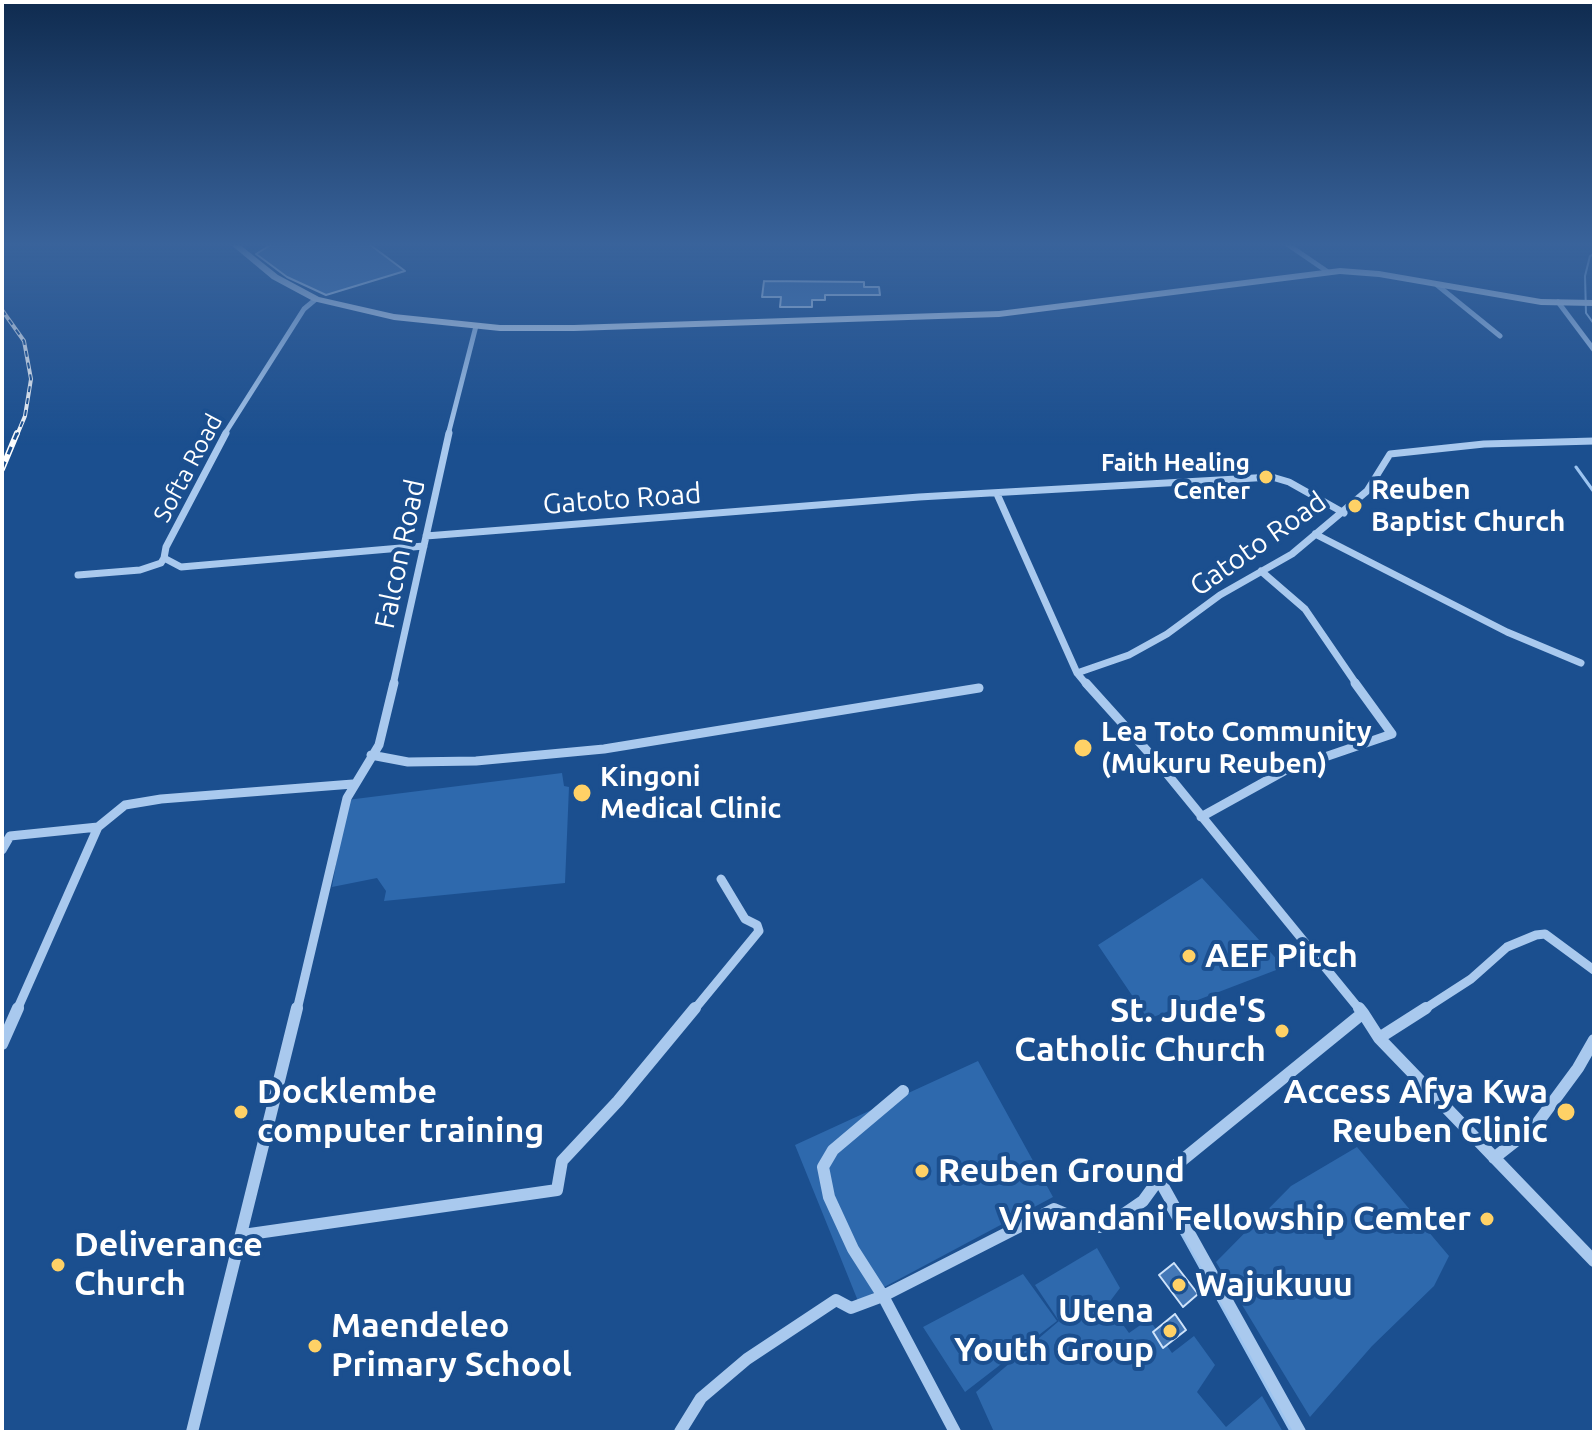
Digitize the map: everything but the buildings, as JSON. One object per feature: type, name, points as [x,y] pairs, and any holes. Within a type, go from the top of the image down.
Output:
[{"type":"main road","points":[[363,311],[476,326],[574,328],[993,315],[1025,311]]},
{"type":"street","name":"Softa Road","points":[[303,311],[234,418],[195,489],[166,547],[164,558],[181,567],[424,546]]},
{"type":"street","points":[[1469,311],[1500,336]]},
{"type":"street","points":[[1564,311],[1578,334],[1594,350]]},
{"type":"street","name":"Falcon Road","points":[[192,1432],[353,784],[380,742],[389,708],[476,326]]},
{"type":"street","name":"Gatoto Road","points":[[1077,673],[1129,655],[1292,554],[1367,491],[1390,454],[1484,444],[1594,441]]},
{"type":"street","name":"Gatoto Road","points":[[426,536],[1014,492],[1272,477],[1289,482],[1344,513]]},
{"type":"street","points":[[997,494],[1077,673],[1159,764],[1363,1013],[1379,1038],[1594,1261]]},
{"type":"street","points":[[1315,534],[1507,632],[1581,663]]},
{"type":"street","points":[[78,575],[140,570],[161,563],[164,558]]},
{"type":"street","points":[[1201,817],[1284,771],[1392,734],[1305,609],[1261,571]]},
{"type":"street","points":[[371,755],[408,762],[476,761],[604,749],[979,688]]},
{"type":"street","points":[[2,1044],[98,827],[115,812],[131,804],[353,784]]},
{"type":"street","points":[[2,850],[10,836],[98,827]]},
{"type":"street","points":[[243,1235],[557,1190],[562,1161],[628,1089],[759,931],[757,925],[745,919],[721,879]]},
{"type":"street","points":[[1379,1038],[1471,979],[1507,947],[1536,935],[1545,934],[1594,970]]},
{"type":"street","points":[[680,1432],[701,1398],[747,1359],[836,1300],[851,1308],[883,1296],[1054,1209],[1096,1227],[1105,1227],[1143,1201],[1159,1179],[1363,1013]]},
{"type":"street","points":[[1494,1158],[1536,1125],[1578,1068],[1594,1040]]},
{"type":"street","points":[[903,1091],[833,1150],[823,1167],[829,1197],[853,1249],[883,1296],[955,1432]]},
{"type":"street","points":[[1159,1179],[1300,1432]]},
{"type":"shaded area","points":[[562,773],[564,786],[569,787],[565,883],[384,901],[386,891],[377,878],[332,887],[347,800]]},
{"type":"shaded area","name":"AEF Pitch","points":[[1202,878],[1284,967],[1148,1019],[1098,945]]},
{"type":"shaded area","name":"Reuben Ground","points":[[978,1061],[1053,1197],[858,1301],[795,1145]]},
{"type":"shaded area","points":[[1357,1147],[1449,1256],[1434,1286],[1372,1346],[1310,1417],[1216,1262],[1291,1186]]},
{"type":"shaded area","points":[[1097,1248],[1120,1288],[1108,1304],[1129,1333],[1149,1319],[1172,1353],[1194,1336],[1215,1365],[1197,1392],[1226,1427],[1262,1396],[1283,1432],[994,1432],[976,1392],[1059,1321],[1035,1285]]},
{"type":"shaded area","points":[[1023,1274],[1057,1321],[965,1392],[923,1327]]},
{"type":"waterway","points":[[1586,311],[1594,324]]},
{"type":"waterway","points":[[1576,467],[1594,492]]},
{"type":"waterway","points":[[1167,1206],[1292,1432]]},
{"type":"railway","points":[[3,311],[24,341],[31,379],[25,416],[17,435]]},
{"type":"railway","points":[[2,469],[17,433]]},
{"type":"place","name":"Faith Healing Center","points":[[1266,477]]},
{"type":"place","name":"Reuben Baptist Church","points":[[1355,506]]},
{"type":"place","name":"Lea Toto Community (Mukuru Reuben)","points":[[1083,748]]},
{"type":"place","name":"Kingoni Medical Clinic","points":[[582,793]]},
{"type":"place","name":"AEF Pitch","points":[[1189,956]]},
{"type":"place","name":"St. Jude'S Catholic Church","points":[[1282,1031]]},
{"type":"place","name":"Docklembe computer training","points":[[241,1112]]},
{"type":"place","name":"Access Afya Kwa Reuben Clinic","points":[[1566,1112]]},
{"type":"place","name":"Reuben Ground","points":[[922,1171]]},
{"type":"place","name":"Viwandani Fellowship Cemter","points":[[1487,1219]]},
{"type":"place","name":"Deliverance Church","points":[[58,1265]]},
{"type":"place","name":"Wajukuuu","points":[[1179,1285]]},
{"type":"place","name":"Utena Youth Group","points":[[1170,1331]]},
{"type":"place","name":"Maendeleo Primary School","points":[[315,1346]]}]
